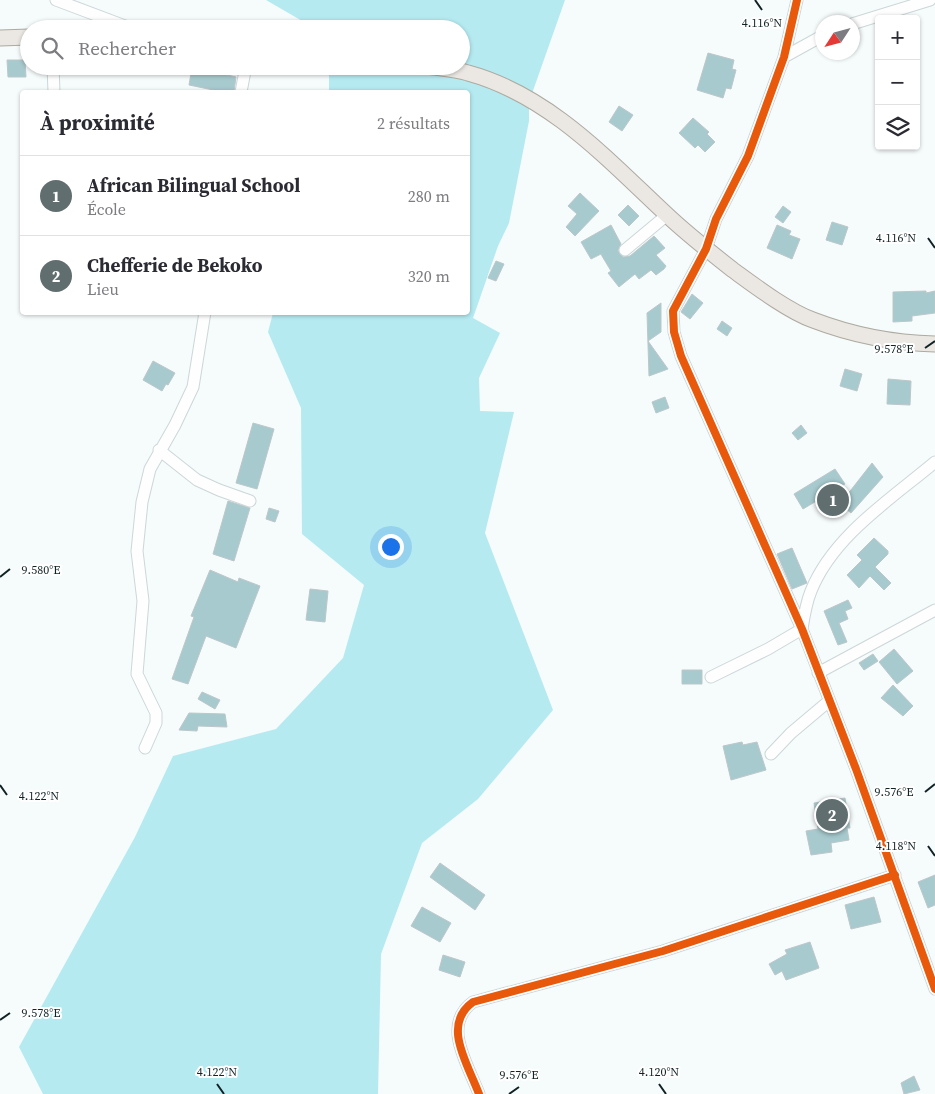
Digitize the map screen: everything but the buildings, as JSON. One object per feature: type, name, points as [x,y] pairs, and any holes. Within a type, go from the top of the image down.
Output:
[{"type":"main road","points":[[0,38],[20,37]]},
{"type":"main road","points":[[470,73],[515,91],[561,119],[706,249],[756,287],[812,320],[867,336],[935,344]]},
{"type":"street","points":[[56,0],[109,20]]},
{"type":"street","points":[[797,0],[784,57],[748,156],[716,219],[706,249],[673,311],[674,332],[681,356],[802,628],[935,989]]},
{"type":"street","points":[[860,22],[930,0]]},
{"type":"street","points":[[784,57],[815,40]]},
{"type":"street","points":[[53,75],[54,90]]},
{"type":"street","points":[[241,90],[244,75]]},
{"type":"street","points":[[624,250],[667,215]]},
{"type":"street","points":[[145,748],[156,722],[156,713],[137,674],[143,601],[137,551],[144,486],[160,450],[176,425],[193,387],[205,315]]},
{"type":"street","points":[[160,450],[197,480],[250,501]]},
{"type":"street","points":[[711,677],[768,650],[802,628],[811,592],[833,555],[876,511],[935,462]]},
{"type":"street","points":[[818,673],[935,610]]},
{"type":"street","points":[[772,754],[791,733],[829,701]]},
{"type":"street","points":[[479,1094],[456,1033],[458,1020],[464,1010],[474,1002],[663,951],[894,875]]},
{"type":"shaded area","points":[[266,0],[565,0],[529,102],[529,121],[509,223],[498,246],[473,318],[500,333],[479,378],[480,411],[514,412],[485,533],[553,710],[478,799],[422,843],[381,954],[378,1094],[43,1094],[19,1047],[135,837],[173,756],[276,729],[343,658],[364,585],[302,534],[301,408],[268,332],[272,315],[470,315],[470,90],[329,90],[329,75],[470,75],[470,20],[300,20]]},
{"type":"cycle path","points":[[797,0],[784,57],[748,156],[716,219],[706,249],[673,311],[674,332],[681,356],[802,629],[856,769],[935,989]]},
{"type":"cycle path","points":[[479,1094],[464,1058],[458,1033],[459,1022],[464,1011],[473,1002],[663,951],[895,875]]},
{"type":"place","name":"African Bilingual School","points":[[833,500]]},
{"type":"place","name":"Chefferie de Bekoko","points":[[832,815]]}]
